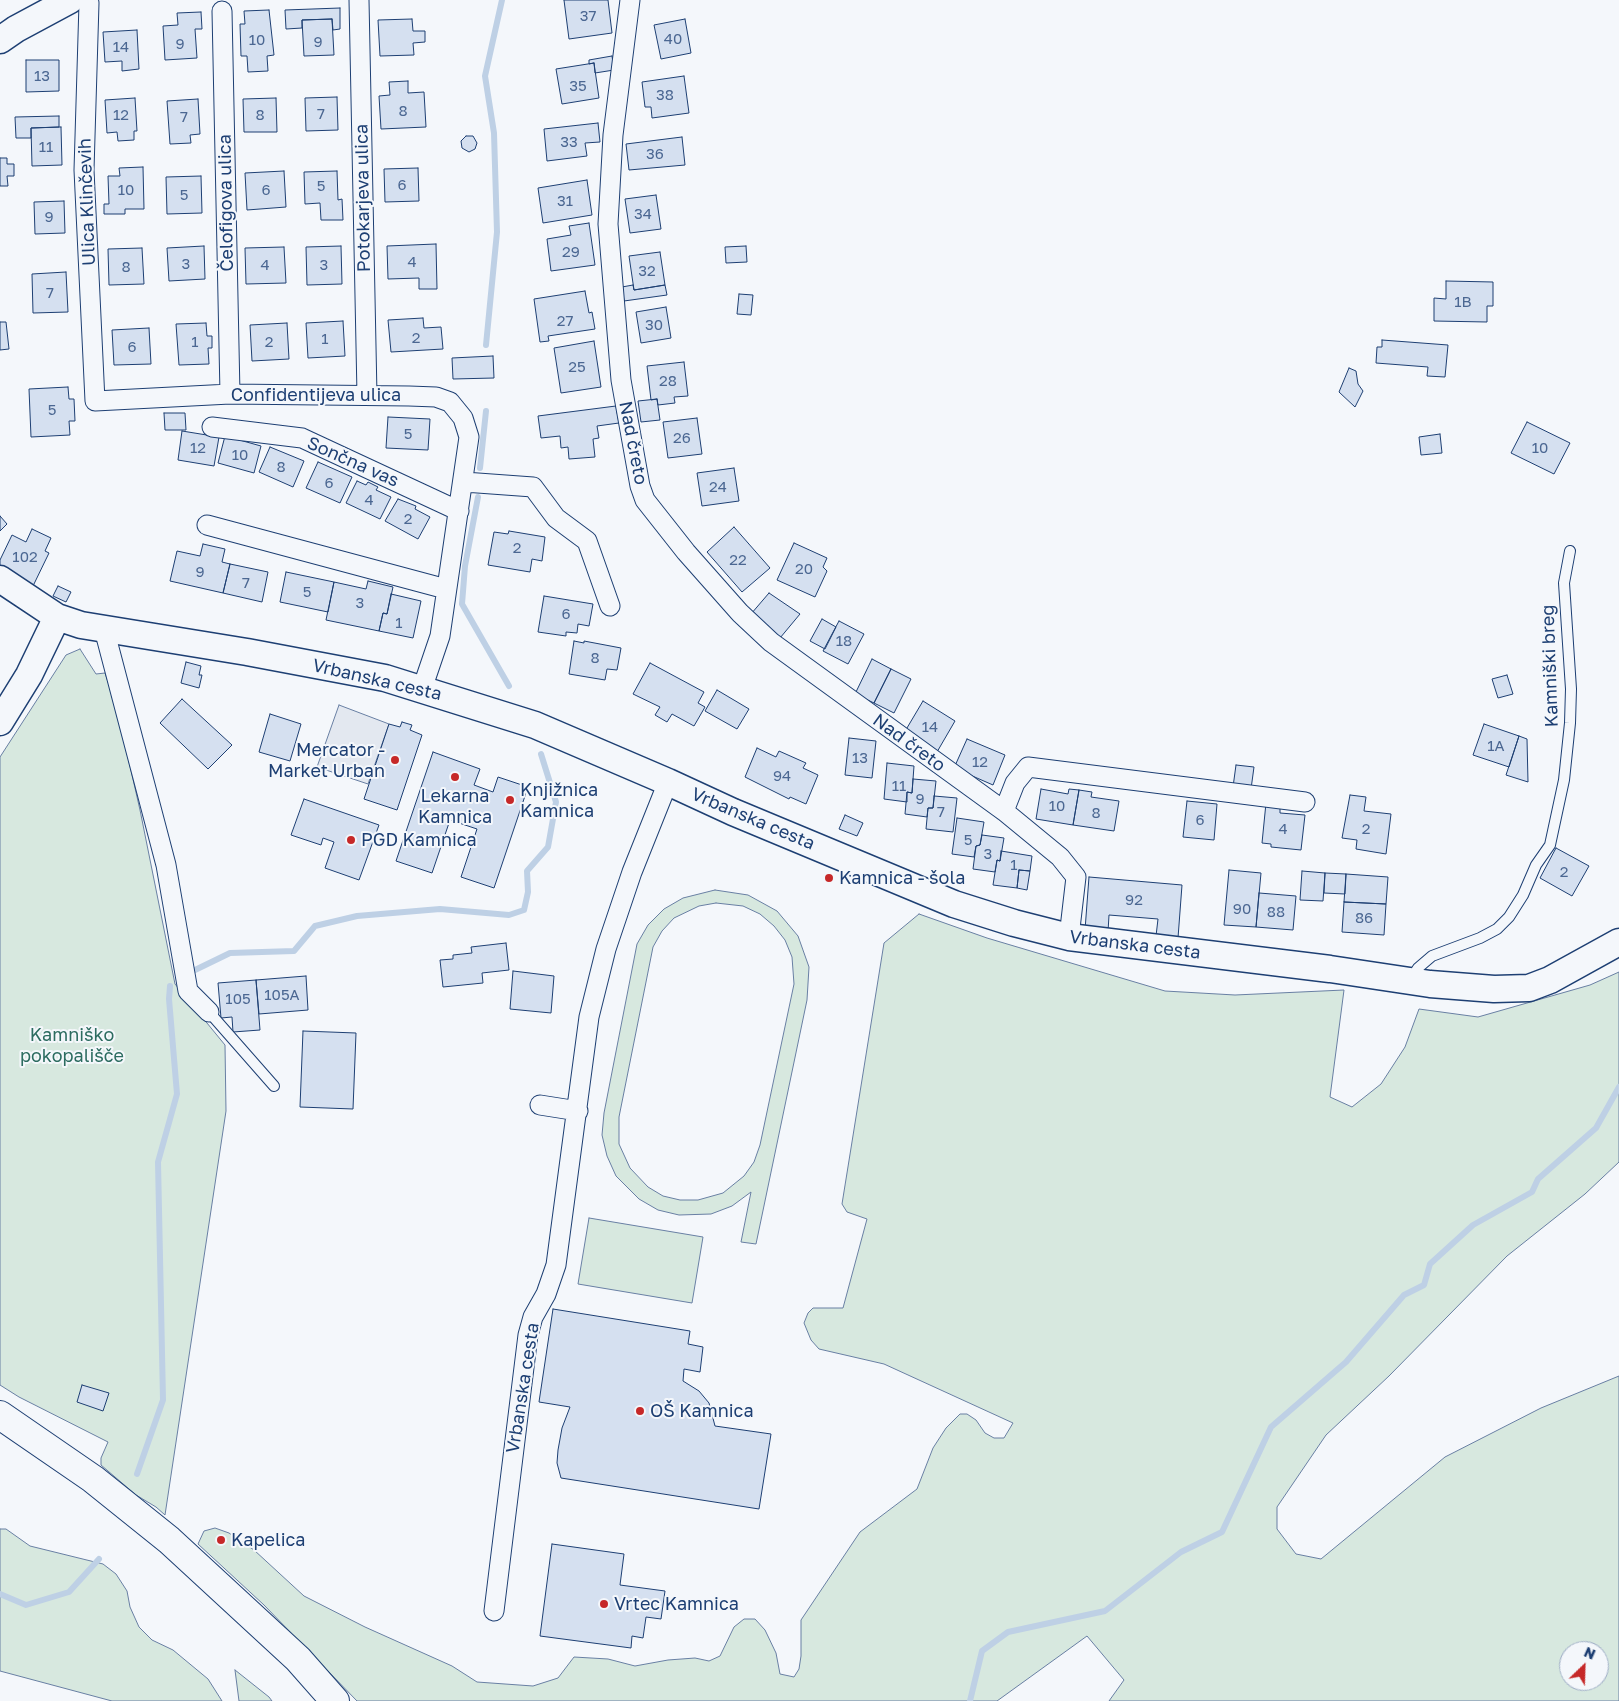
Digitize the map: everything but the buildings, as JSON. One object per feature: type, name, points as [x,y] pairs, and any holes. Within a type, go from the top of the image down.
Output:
[{"type":"main road","points":[[0,1415],[93,1479],[169,1540],[298,1659],[336,1701]]},
{"type":"street","name":"Potokarjeva ulica","points":[[359,0],[367,395]]},
{"type":"street","name":"Nad čreto","points":[[630,0],[613,135],[608,224],[621,380],[640,486],[645,500],[686,552],[734,606],[771,642],[1004,811],[1060,857],[1076,877],[1069,937]]},
{"type":"street","points":[[0,40],[16,28],[80,1]]},
{"type":"street","name":"Ulica Klinčevih","points":[[80,1],[84,170],[95,401]]},
{"type":"street","name":"Čelofigova ulica","points":[[222,11],[230,394]]},
{"type":"street","name":"Confidentijeva ulica","points":[[95,401],[230,394],[436,397],[450,402],[463,418],[469,437],[464,482],[440,636],[422,689]]},
{"type":"street","name":"Sončna vas","points":[[212,427],[302,438],[459,511]]},
{"type":"street","points":[[464,482],[533,487],[556,518],[587,541],[610,606]]},
{"type":"street","points":[[207,525],[446,589]]},
{"type":"street","name":"Vrbanska cesta","points":[[0,579],[57,617],[81,625],[385,678],[535,725],[734,812],[954,904],[1014,923],[1069,937],[1494,990],[1529,988],[1550,980],[1619,942]]},
{"type":"street","points":[[0,722],[29,675],[57,617]]},
{"type":"street","points":[[104,629],[166,865],[188,991],[208,1012]]},
{"type":"street","points":[[1004,811],[1015,783],[1028,767],[1305,802]]},
{"type":"street","name":"Vrbanska cesta","points":[[494,1610],[528,1335],[556,1265],[562,1206],[578,1111],[589,1017],[606,949],[632,872],[668,782]]},
{"type":"street","points":[[540,1105],[578,1111]]},
{"type":"lane","name":"Kamniški breg","points":[[1410,981],[1418,968],[1432,956],[1480,938],[1503,923],[1523,895],[1536,865],[1550,845],[1564,780],[1570,722],[1571,689],[1564,583],[1570,551]]},
{"type":"lane","points":[[208,1012],[274,1086]]},
{"type":"green space","name":"Kamniško pokopališče","points":[[80,649],[96,674],[105,673],[117,709],[140,810],[175,984],[225,1045],[226,1111],[165,1515],[136,1495],[101,1465],[101,1458],[108,1442],[19,1397],[0,1385],[0,757],[66,655]]},
{"type":"green space","points":[[715,890],[748,895],[777,911],[798,936],[809,967],[807,1000],[756,1244],[741,1242],[751,1192],[732,1206],[711,1214],[679,1215],[658,1210],[639,1199],[616,1176],[607,1156],[602,1135],[604,1113],[637,944],[648,925],[664,909],[683,898]],"holes":[[[716,903],[743,906],[760,914],[774,926],[785,940],[792,957],[794,984],[760,1145],[754,1162],[744,1176],[723,1193],[698,1200],[680,1200],[663,1196],[648,1187],[630,1168],[619,1144],[619,1117],[653,947],[662,931],[674,918],[699,906]]]},
{"type":"green space","points":[[919,914],[987,938],[1165,991],[1235,995],[1344,990],[1330,1097],[1352,1107],[1381,1084],[1405,1047],[1419,1009],[1478,1017],[1590,985],[1619,972],[1619,1162],[1585,1194],[1507,1256],[1389,1376],[1326,1435],[1277,1507],[1277,1529],[1296,1554],[1321,1559],[1445,1457],[1541,1408],[1619,1376],[1619,1701],[1109,1701],[1124,1680],[1087,1636],[997,1701],[357,1701],[264,1605],[198,1544],[204,1531],[215,1528],[229,1533],[254,1550],[304,1596],[365,1627],[452,1666],[477,1682],[533,1686],[558,1678],[574,1657],[608,1659],[635,1666],[668,1660],[695,1658],[709,1661],[720,1656],[734,1627],[744,1619],[755,1619],[765,1630],[776,1653],[780,1674],[794,1677],[799,1669],[801,1656],[801,1620],[860,1532],[917,1489],[933,1448],[946,1428],[960,1414],[967,1414],[976,1420],[985,1433],[994,1438],[1004,1438],[1013,1423],[884,1364],[819,1349],[811,1340],[804,1323],[808,1313],[813,1308],[843,1308],[867,1219],[847,1212],[842,1204],[884,943]]},
{"type":"green space","points":[[589,1218],[703,1237],[692,1303],[578,1284]]},
{"type":"green space","points":[[0,1529],[6,1529],[30,1546],[103,1564],[116,1574],[127,1591],[130,1607],[139,1627],[152,1640],[173,1650],[208,1679],[222,1701],[112,1701],[0,1671]]},
{"type":"green space","points":[[235,1670],[269,1697],[272,1701],[239,1701]]},
{"type":"shaded area","points":[[339,705],[389,724],[368,784],[317,767]]},
{"type":"waterway","points":[[486,345],[497,232],[494,133],[485,76],[502,0]]},
{"type":"waterway","points":[[480,468],[486,411]]},
{"type":"waterway","points":[[478,497],[465,566],[462,604],[509,686]]},
{"type":"waterway","points":[[195,970],[230,953],[294,951],[315,926],[357,916],[440,909],[509,915],[524,910],[528,892],[527,871],[548,847],[556,802],[541,754]]},
{"type":"waterway","points":[[137,1474],[163,1400],[158,1162],[177,1094],[169,999],[170,986]]},
{"type":"waterway","points":[[970,1701],[982,1651],[1008,1632],[1105,1611],[1181,1552],[1222,1532],[1271,1427],[1346,1362],[1404,1295],[1424,1285],[1430,1264],[1473,1225],[1532,1192],[1538,1179],[1596,1128],[1619,1087]]},
{"type":"waterway","points":[[0,1594],[26,1605],[69,1592],[99,1559]]},
{"type":"place","name":"Mercator - Market Urban","points":[[395,760]]},
{"type":"place","name":"Lekarna Kamnica","points":[[455,777]]},
{"type":"place","name":"Knjižnica Kamnica","points":[[510,800]]},
{"type":"place","name":"PGD Kamnica","points":[[351,840]]},
{"type":"place","name":"Kamnica - šola","points":[[829,878]]},
{"type":"place","name":"OŠ Kamnica","points":[[640,1411]]},
{"type":"place","name":"Kapelica","points":[[221,1540]]},
{"type":"place","name":"Vrtec Kamnica","points":[[604,1604]]}]
